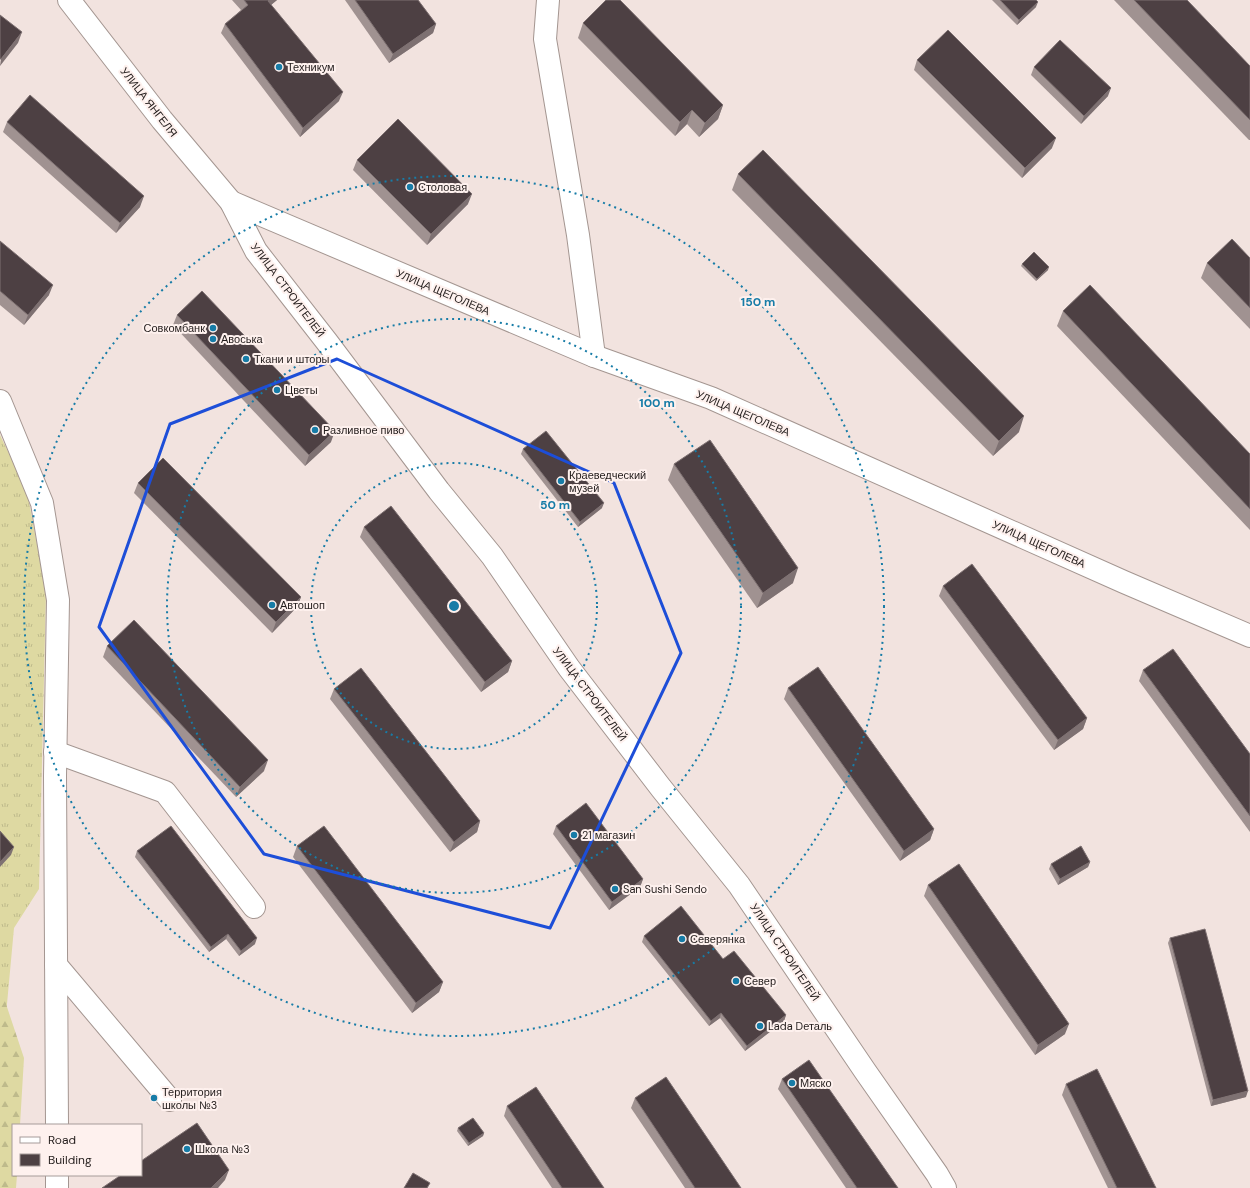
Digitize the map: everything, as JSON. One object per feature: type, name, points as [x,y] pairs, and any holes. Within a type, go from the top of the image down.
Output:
[{"type":"street","name":"УЛИЦА ЯНГЕЛЯ","points":[[69,0],[162,120],[231,202]]},
{"type":"street","points":[[548,0],[545,40],[578,235],[594,356]]},
{"type":"street","name":"УЛИЦА ЩЕГОЛЕВА","points":[[231,202],[594,356],[711,398],[1124,582],[1250,636]]},
{"type":"street","name":"УЛИЦА СТРОИТЕЛЕЙ","points":[[231,202],[256,251],[328,342],[439,491],[492,556],[569,668],[661,788],[739,885],[860,1065],[937,1174],[945,1188]]},
{"type":"street","points":[[0,401],[42,503],[58,600],[55,752],[57,1124]]},
{"type":"street","points":[[55,752],[164,792],[254,907]]},
{"type":"street","points":[[56,965],[170,1100]]},
{"type":"street","points":[[57,1176],[57,1188]]},
{"type":"highlighted area","points":[[337,359],[614,483],[681,653],[550,928],[264,854],[99,627],[170,424]]},
{"type":"green space","points":[[0,435],[27,491],[46,593],[39,889],[14,928],[0,1080]]},
{"type":"green space","points":[[0,986],[24,1058],[20,1124],[12,1124],[12,1176],[17,1176],[16,1188],[0,1188]]},
{"type":"building","name":"Техникум","points":[[244,0],[269,0],[268,1],[343,92],[303,128],[225,24],[248,5]]},
{"type":"building","points":[[355,0],[418,0],[436,24],[393,54]]},
{"type":"building","points":[[606,0],[620,0],[723,105],[705,123],[692,110],[680,122],[583,23]]},
{"type":"building","points":[[1000,0],[1036,0],[1038,2],[1019,20]]},
{"type":"building","points":[[1134,0],[1187,0],[1250,66],[1250,120]]},
{"type":"building","points":[[0,15],[22,32],[1,59],[0,59]]},
{"type":"building","points":[[948,30],[1056,138],[1025,168],[917,60]]},
{"type":"building","points":[[1060,40],[1111,88],[1084,116],[1034,67]]},
{"type":"building","points":[[30,95],[144,196],[120,223],[7,122]]},
{"type":"building","name":"Столовая","points":[[398,119],[472,194],[431,234],[357,160]]},
{"type":"building","points":[[763,150],[1024,416],[999,441],[738,174]]},
{"type":"building","points":[[1232,239],[1250,258],[1250,308],[1207,263]]},
{"type":"building","points":[[0,241],[53,285],[28,315],[0,291]]},
{"type":"building","points":[[1034,252],[1049,267],[1037,279],[1022,264]]},
{"type":"building","points":[[1090,285],[1250,454],[1250,509],[1063,311]]},
{"type":"building","points":[[202,291],[335,431],[309,455],[177,315]]},
{"type":"building","name":"Краеведческий музей","points":[[546,431],[604,503],[580,522],[523,449]]},
{"type":"building","points":[[710,440],[798,568],[763,593],[674,464]]},
{"type":"building","points":[[163,458],[301,597],[276,622],[138,483]]},
{"type":"building","points":[[391,506],[512,661],[485,682],[364,527]]},
{"type":"building","points":[[972,564],[1087,718],[1058,740],[943,586]]},
{"type":"building","points":[[134,620],[268,760],[240,787],[107,646]]},
{"type":"building","points":[[1173,649],[1250,754],[1250,816],[1143,670]]},
{"type":"building","points":[[818,667],[934,829],[904,851],[788,688]]},
{"type":"building","points":[[361,668],[480,821],[454,842],[334,689]]},
{"type":"building","points":[[586,803],[643,879],[612,902],[556,826]]},
{"type":"building","points":[[171,826],[257,938],[241,951],[228,934],[211,947],[137,851]]},
{"type":"building","points":[[324,826],[443,982],[416,1003],[297,846]]},
{"type":"building","points":[[0,831],[14,847],[0,862]]},
{"type":"building","points":[[1081,846],[1090,862],[1060,879],[1051,864]]},
{"type":"building","points":[[959,864],[1069,1024],[1038,1045],[928,885]]},
{"type":"building","points":[[681,906],[723,959],[734,951],[786,1015],[747,1046],[721,1013],[711,1021],[644,936]]},
{"type":"building","points":[[1205,929],[1248,1091],[1213,1100],[1170,938]]},
{"type":"building","points":[[809,1060],[898,1188],[857,1188],[782,1079]]},
{"type":"building","points":[[1097,1069],[1156,1188],[1117,1188],[1066,1084]]},
{"type":"building","points":[[666,1077],[741,1188],[695,1188],[635,1098]]},
{"type":"building","points":[[536,1087],[604,1188],[562,1188],[507,1106]]},
{"type":"building","points":[[473,1118],[484,1133],[469,1143],[458,1128]]},
{"type":"building","name":"Школа №3","points":[[197,1123],[229,1170],[211,1188],[102,1188],[120,1176],[142,1176],[142,1160]]},
{"type":"building","points":[[413,1173],[430,1183],[427,1188],[404,1188]]},
{"type":"place","name":"Техникум","points":[[279,67]]},
{"type":"place","name":"Столовая","points":[[410,187]]},
{"type":"place","name":"Совкомбанк","points":[[213,328]]},
{"type":"place","name":"Авоська","points":[[213,339]]},
{"type":"place","name":"Ткани и шторы","points":[[246,359]]},
{"type":"place","name":"Цветы","points":[[277,390]]},
{"type":"place","name":"Разливное пиво","points":[[315,430]]},
{"type":"place","name":"Краеведческий музей","points":[[561,481]]},
{"type":"place","name":"Автошоп","points":[[272,605]]},
{"type":"place","name":"21 магазин","points":[[574,835]]},
{"type":"place","name":"San Sushi Sendo","points":[[615,889]]},
{"type":"place","name":"Северянка","points":[[682,939]]},
{"type":"place","name":"Север","points":[[736,981]]},
{"type":"place","name":"Lada Dеталь","points":[[760,1026]]},
{"type":"place","name":"Мяско","points":[[792,1083]]},
{"type":"place","name":"Территория школы №3","points":[[154,1098]]},
{"type":"place","name":"Школа №3","points":[[187,1149]]}]
